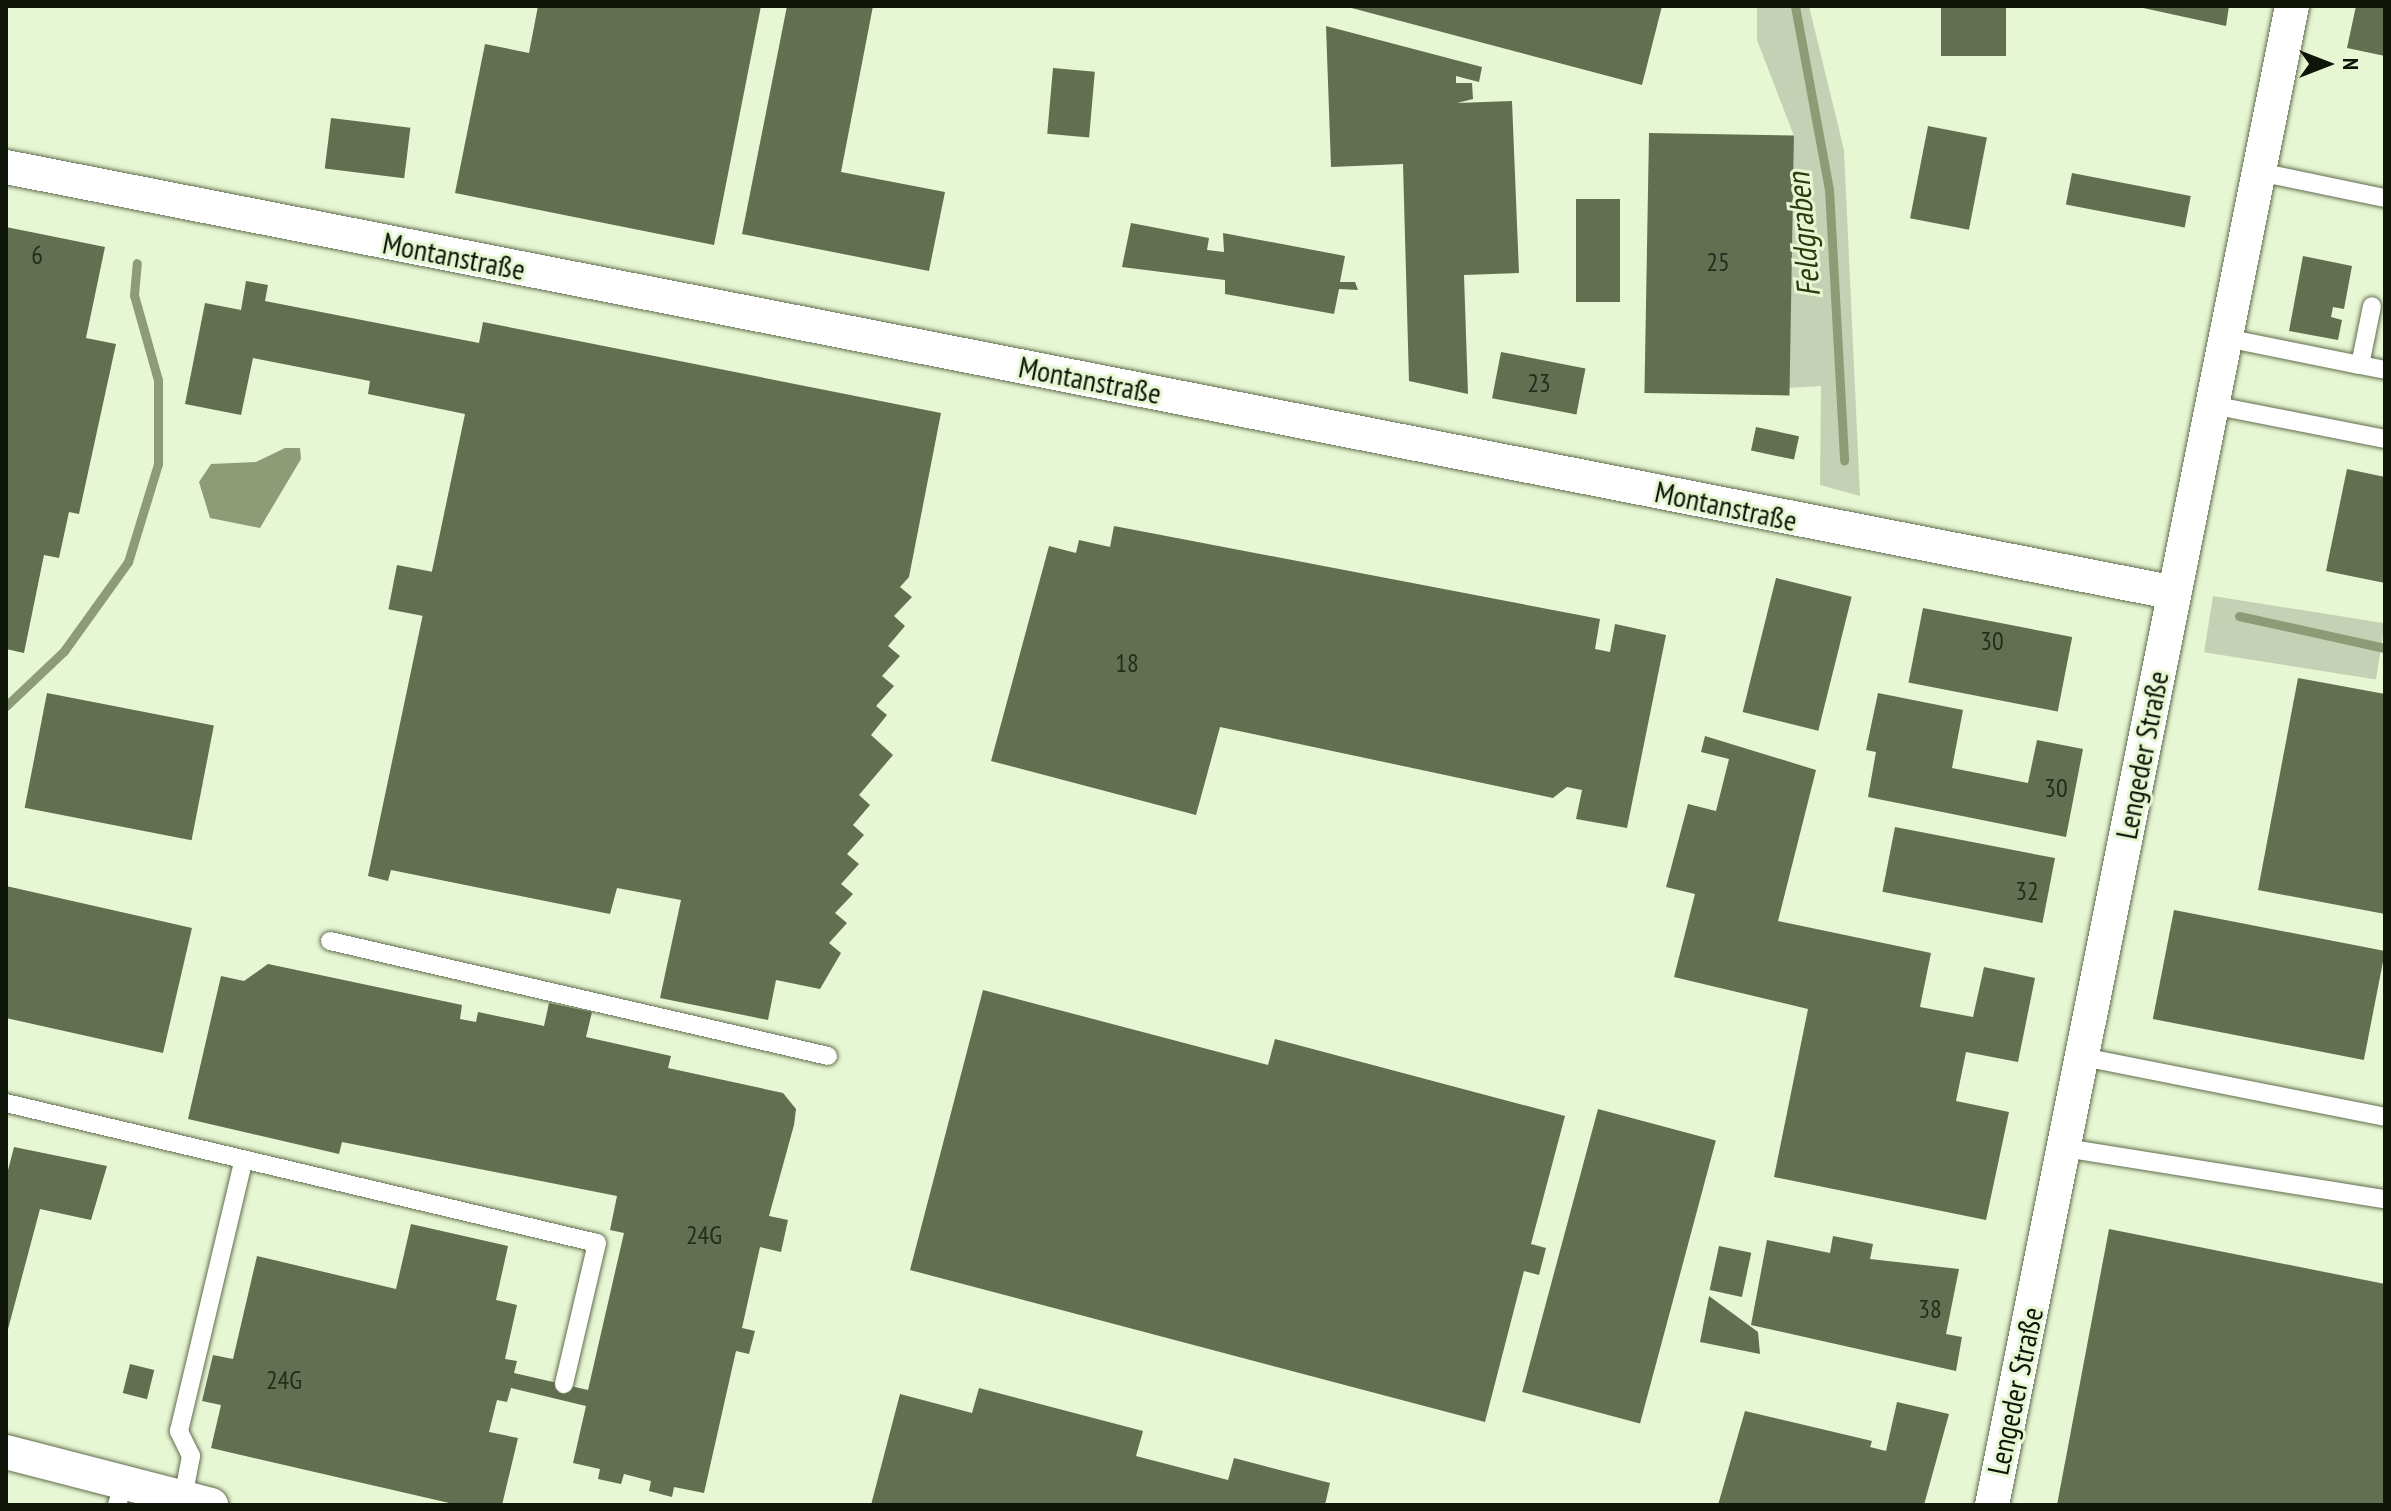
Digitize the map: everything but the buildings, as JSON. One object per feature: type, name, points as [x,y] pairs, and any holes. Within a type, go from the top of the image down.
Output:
[{"type":"street","name":"Lengeder Straße","points":[[1992,1505],[2292,6]]},
{"type":"street","name":"Montanstraße","points":[[6,167],[2175,593]]},
{"type":"street","points":[[6,1452],[120,1493],[197,1501]]},
{"type":"lane","points":[[2259,172],[2385,198]]},
{"type":"lane","points":[[2360,365],[2372,306]]},
{"type":"lane","points":[[2226,338],[2385,370]]},
{"type":"lane","points":[[2212,405],[2385,439]]},
{"type":"lane","points":[[330,941],[828,1056]]},
{"type":"lane","points":[[2083,1057],[2385,1117]]},
{"type":"lane","points":[[6,1103],[243,1163],[597,1243],[564,1384]]},
{"type":"lane","points":[[2065,1148],[2385,1199]]},
{"type":"lane","points":[[197,1501],[191,1456],[179,1431],[243,1163]]},
{"type":"shaded area","points":[[1757,6],[1809,6],[1844,150],[1860,496],[1820,485],[1821,386],[1788,388],[1794,136],[1757,40]]},
{"type":"shaded area","points":[[285,448],[300,448],[301,459],[260,528],[210,518],[199,482],[211,464],[256,462]]},
{"type":"shaded area","points":[[2213,596],[2385,623],[2376,680],[2204,652]]},
{"type":"waterway","name":"Feldgraben","points":[[1795,6],[1829,189],[1844,461]]},
{"type":"waterway","name":"Feldgraben","points":[[6,706],[64,651],[128,562],[158,464],[158,380],[134,295],[137,263]]},
{"type":"waterway","points":[[2239,616],[2385,648]]}]
